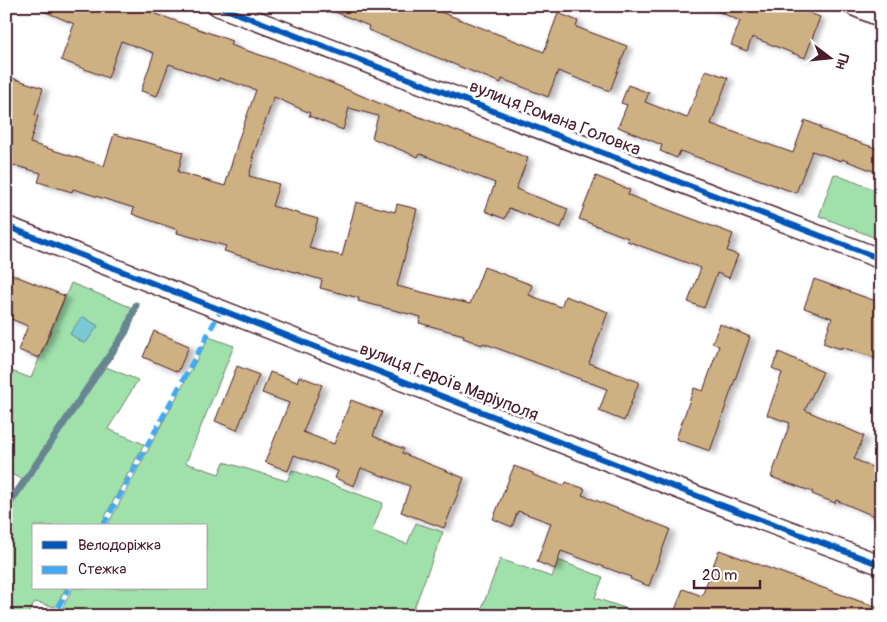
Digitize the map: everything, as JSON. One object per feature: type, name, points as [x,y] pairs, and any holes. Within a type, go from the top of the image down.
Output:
[{"type":"street","name":"вулиця Романа Головка","points":[[218,6],[881,259]]},
{"type":"street","points":[[854,6],[881,17]]},
{"type":"street","name":"вулиця Героїв Маріуполя","points":[[6,226],[705,499],[881,565]]},
{"type":"green space","points":[[834,174],[881,192],[881,240],[819,216]]},
{"type":"green space","points":[[71,283],[138,310],[128,334],[106,367],[138,380],[108,429],[144,444],[101,524],[32,524],[32,590],[65,590],[55,607],[35,602],[28,614],[31,616],[6,616],[6,503],[22,479],[6,472],[6,369],[31,378]]},
{"type":"green space","points":[[209,337],[234,346],[186,463],[219,474],[224,462],[287,481],[292,470],[383,503],[372,531],[407,544],[416,523],[443,532],[411,616],[58,616],[72,590],[208,590],[208,524],[108,524]]},
{"type":"green space","points":[[500,559],[552,577],[558,560],[603,577],[595,598],[649,616],[479,616]]},
{"type":"water","points":[[82,316],[98,326],[85,344],[70,334]]},
{"type":"building","points":[[32,6],[134,6],[232,41],[230,45],[284,63],[400,112],[401,110],[528,158],[516,189],[568,209],[561,228],[509,208],[505,219],[485,211],[495,183],[420,154],[418,157],[372,138],[378,116],[349,108],[343,130],[309,116],[310,113],[274,97],[252,158],[254,158],[249,176],[279,184],[272,206],[318,219],[309,248],[342,256],[356,202],[395,212],[397,204],[417,209],[397,286],[470,304],[484,267],[532,285],[529,295],[561,307],[565,296],[608,312],[589,363],[639,382],[624,421],[599,411],[607,389],[483,343],[482,345],[463,338],[464,335],[419,323],[421,317],[358,301],[359,298],[320,288],[322,280],[224,251],[226,246],[177,233],[178,230],[132,214],[134,208],[73,189],[72,192],[38,182],[41,173],[6,163],[6,76],[43,88],[35,115],[38,116],[30,143],[104,166],[114,134],[183,152],[178,172],[225,186],[256,90],[219,78],[218,81],[169,64],[157,96],[141,91],[154,53],[121,41],[108,78],[61,60],[74,24]]},
{"type":"building","points":[[321,6],[425,6],[544,52],[558,13],[578,21],[576,27],[627,46],[610,91],[558,71],[548,97],[502,79],[501,83],[368,30],[369,26]]},
{"type":"building","points":[[706,6],[791,6],[820,17],[805,58],[752,37],[747,51],[731,45],[740,21]]},
{"type":"building","points":[[706,70],[728,78],[711,124],[793,153],[805,120],[821,127],[820,129],[881,150],[881,174],[842,159],[841,161],[812,151],[796,193],[680,151],[677,158],[660,151],[662,145],[618,127],[627,105],[621,103],[628,85],[649,93],[645,102],[687,118]]},
{"type":"building","points":[[596,176],[630,190],[628,195],[733,234],[727,251],[738,255],[729,278],[717,273],[704,308],[688,302],[701,268],[627,241],[628,238],[579,219]]},
{"type":"building","points":[[6,272],[65,296],[39,358],[18,350],[28,326],[6,317]]},
{"type":"building","points":[[814,279],[881,303],[881,360],[823,343],[832,318],[804,308]]},
{"type":"building","points":[[720,324],[750,337],[710,451],[676,439],[694,388],[703,391],[719,346],[712,343]]},
{"type":"building","points":[[154,331],[189,346],[178,372],[143,357]]},
{"type":"building","points":[[779,352],[823,372],[805,410],[864,436],[854,459],[881,471],[881,519],[836,500],[835,503],[812,494],[813,492],[771,477],[790,423],[767,415],[782,373],[772,368]]},
{"type":"building","points":[[237,366],[259,375],[237,430],[215,421]]},
{"type":"building","points":[[270,372],[297,382],[299,376],[322,385],[303,432],[334,444],[351,400],[382,412],[373,436],[404,449],[402,453],[464,478],[444,528],[401,512],[410,486],[361,468],[354,486],[335,478],[338,471],[294,455],[288,471],[265,462],[289,403],[262,393]]},
{"type":"building","points":[[514,466],[564,486],[566,482],[585,489],[582,495],[670,529],[649,586],[630,579],[631,577],[561,551],[555,569],[537,562],[551,523],[518,511],[512,527],[493,519]]},
{"type":"building","points":[[719,550],[881,609],[881,616],[690,616],[675,610],[683,589],[702,596]]},
{"type":"waterway","points":[[6,509],[126,331],[136,305]]},
{"type":"marked path","points":[[104,524],[221,310]]},
{"type":"marked path","points":[[31,616],[56,611],[68,590]]},
{"type":"cycle path","points":[[218,6],[881,259]]},
{"type":"cycle path","points":[[6,226],[705,499],[881,565]]}]
